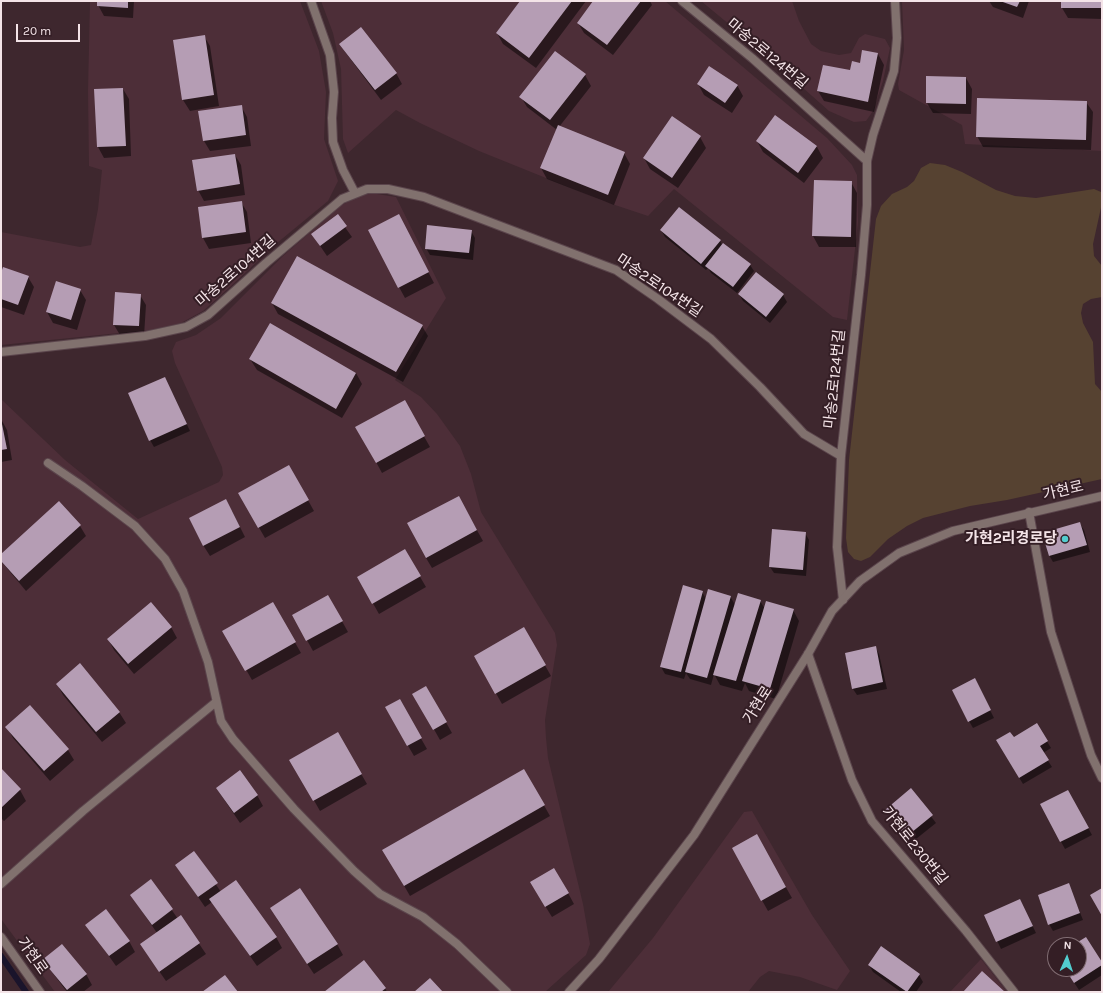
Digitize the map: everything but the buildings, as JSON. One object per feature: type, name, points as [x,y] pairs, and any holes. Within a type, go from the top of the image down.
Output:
[{"type":"street","points":[[311,1],[330,55],[334,92],[332,118],[333,142],[343,170],[355,193]]},
{"type":"street","name":"마송2로124번길","points":[[682,1],[758,63],[867,161]]},
{"type":"street","name":"마송2로124번길","points":[[843,600],[837,547],[841,456],[865,228],[867,161],[873,135],[894,71],[898,38],[895,1]]},
{"type":"street","name":"마송2로104번길","points":[[1,352],[145,336],[186,327],[208,315],[320,216],[342,199],[366,189],[388,189],[424,197],[616,270],[658,299],[711,339],[760,387],[804,434],[841,456]]},
{"type":"street","points":[[48,463],[82,486],[135,526],[166,559],[183,591],[208,662],[221,722],[233,740],[294,809],[354,871],[380,894],[423,917],[457,944],[508,992]]},
{"type":"street","name":"가현로","points":[[569,992],[599,959],[694,835],[808,654],[832,610],[860,582],[899,553],[953,531],[1102,496]]},
{"type":"street","name":"가현로","points":[[1029,512],[1051,632],[1091,755],[1102,778]]},
{"type":"street","name":"가현로230번길","points":[[808,654],[852,780],[872,820],[966,931],[1014,992]]},
{"type":"street","points":[[1,884],[83,812],[216,702]]},
{"type":"street","name":"가현로","points":[[1,937],[40,992]]},
{"type":"shaded area","points":[[90,1],[300,1],[319,51],[326,92],[324,139],[338,181],[328,201],[277,243],[203,311],[181,323],[149,330],[1,345],[1,232],[80,247],[91,245],[98,209],[102,170],[89,166],[88,91]]},
{"type":"shaded area","points":[[321,1],[665,1],[827,138],[852,165],[857,175],[858,222],[847,320],[833,317],[674,189],[648,216],[603,201],[479,151],[396,110],[348,153],[343,139],[341,69],[333,33]]},
{"type":"shaded area","points":[[701,1],[792,1],[799,21],[811,44],[821,51],[839,55],[851,53],[859,38],[865,34],[885,39],[890,48],[883,81],[873,111],[866,121],[854,122],[829,111],[759,49]]},
{"type":"shaded area","points":[[902,1],[1102,1],[1102,151],[965,144],[962,125],[899,90],[898,84],[904,50]]},
{"type":"shaded area","points":[[930,163],[945,165],[996,190],[1015,196],[1036,198],[1094,189],[1101,192],[1102,203],[1093,244],[1094,256],[1102,266],[1102,297],[1091,299],[1083,304],[1081,313],[1083,323],[1093,342],[1095,384],[1102,392],[1102,479],[1007,500],[970,506],[923,518],[907,526],[888,539],[870,557],[861,561],[854,559],[848,552],[846,538],[849,460],[876,219],[881,206],[892,194],[907,187],[914,181],[921,168]]},
{"type":"shaded area","points":[[371,193],[396,197],[446,298],[395,380],[421,397],[437,414],[460,446],[471,474],[481,512],[555,633],[557,645],[545,720],[546,738],[548,758],[583,904],[590,944],[586,955],[545,992],[55,992],[1,919],[1,399],[65,460],[138,519],[219,482],[223,475],[222,467],[175,363],[172,351],[176,342],[196,335],[221,318],[284,255],[342,205],[358,197]]},
{"type":"shaded area","points":[[752,811],[812,915],[850,971],[837,990],[800,977],[769,971],[760,977],[748,992],[608,992],[653,938],[744,812]]},
{"type":"shaded area","points":[[981,959],[1007,992],[950,992]]},
{"type":"waterway","points":[[1,956],[26,992]]},
{"type":"place","name":"가현2리경로당","points":[[1065,539]]}]
